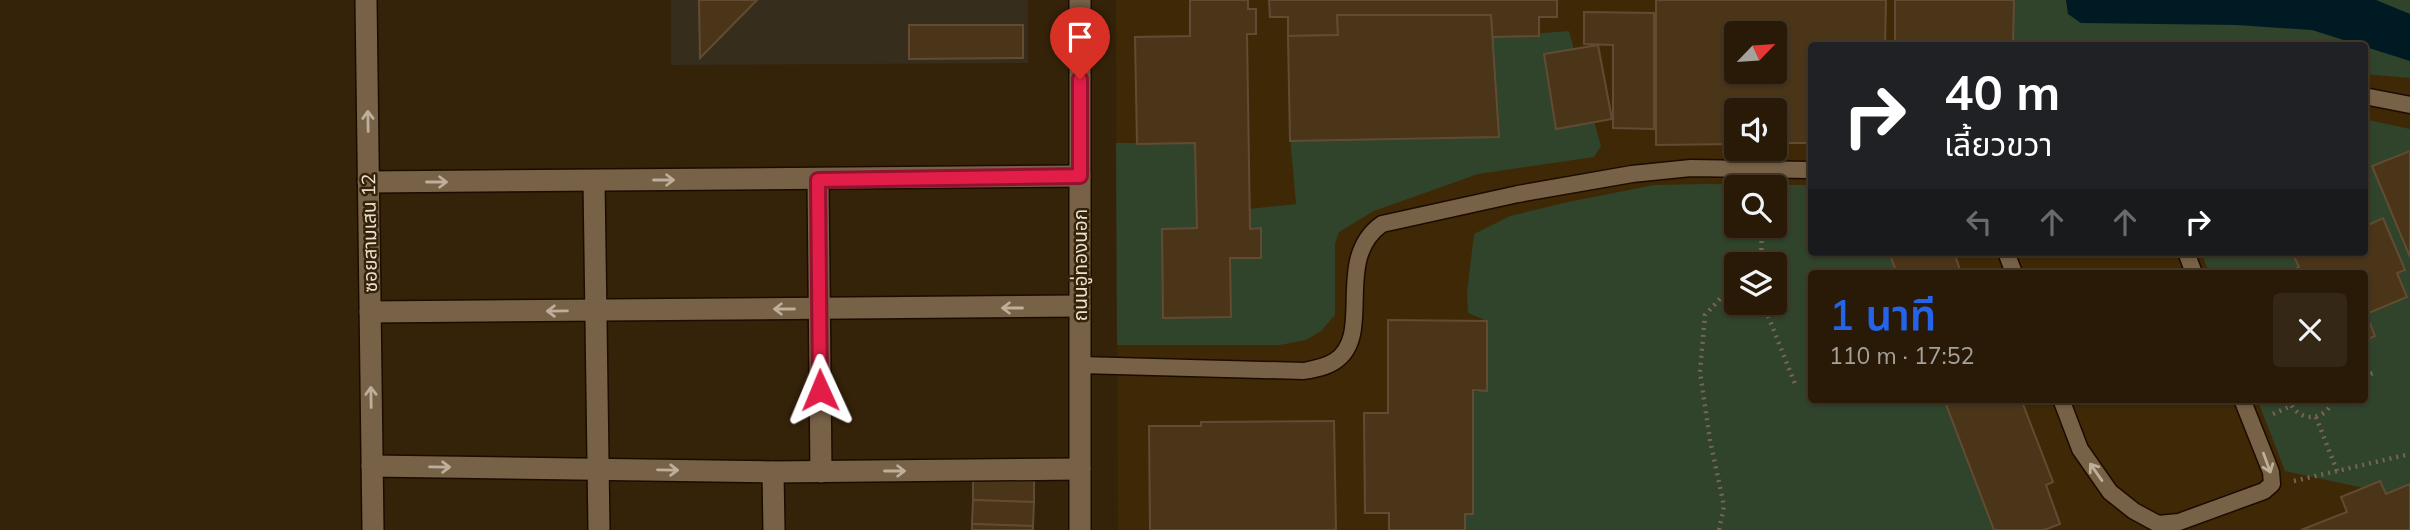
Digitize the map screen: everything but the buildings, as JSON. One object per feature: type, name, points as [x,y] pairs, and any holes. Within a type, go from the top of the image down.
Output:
[{"type":"street","name":"ซอยสามเสน 12","points":[[366,0],[373,530]]},
{"type":"street","name":"ถนนอู่ทองนอก","points":[[1080,0],[1080,530]]},
{"type":"street","points":[[368,182],[1080,176]]},
{"type":"street","points":[[818,180],[821,472]]},
{"type":"street","points":[[594,181],[599,530]]},
{"type":"street","points":[[370,312],[1080,306]]},
{"type":"street","points":[[372,466],[773,472],[1080,469]]},
{"type":"street","points":[[773,472],[774,530]]},
{"type":"lane","points":[[2368,97],[2410,105]]},
{"type":"lane","points":[[1080,365],[1304,371],[1323,367],[1336,361],[1347,350],[1353,338],[1358,260],[1370,232],[1382,224],[1518,194],[1632,174],[1691,168],[1808,170]]},
{"type":"lane","points":[[2063,403],[2080,449],[2110,492],[2134,511],[2158,523],[2179,522],[2264,491],[2272,484],[2271,472],[2244,403]]},
{"type":"path","points":[[1718,530],[1724,506],[1710,440],[1700,372],[1705,315],[1724,294]]},
{"type":"path","points":[[1768,315],[1795,384]]},
{"type":"path","points":[[2368,375],[2376,372]]},
{"type":"path","points":[[2291,403],[2296,412],[2308,418],[2329,410],[2332,403]]},
{"type":"path","points":[[2316,417],[2337,471]]},
{"type":"path","points":[[2272,484],[2410,454]]},
{"type":"shaded area","points":[[671,0],[1028,0],[1028,63],[671,65]]},
{"type":"shaded area","points":[[1116,0],[2410,0],[2410,530],[1118,530]]},
{"type":"green space","points":[[2006,0],[2410,0],[2410,78],[2368,74],[2368,42],[2009,42]]},
{"type":"green space","points":[[1569,31],[1601,146],[1594,157],[1478,174],[1374,211],[1339,232],[1335,244],[1335,315],[1321,331],[1306,340],[1280,345],[1117,345],[1116,143],[1195,143],[1196,209],[1249,209],[1296,204],[1290,137],[1499,137],[1492,37]]},
{"type":"green space","points":[[2368,120],[2410,129],[2410,498],[2285,471],[2259,403],[2368,403],[2368,270],[2208,270],[2203,256],[2368,256]]},
{"type":"green space","points":[[1724,184],[1724,238],[1787,238],[1787,185],[1808,185],[1808,256],[1907,256],[1912,270],[1808,270],[1808,403],[1960,403],[2008,530],[1458,530],[1455,395],[1487,390],[1487,321],[1468,313],[1467,293],[1474,234],[1510,216],[1654,185]]},
{"type":"water","points":[[2066,0],[2376,0],[2410,14],[2410,61],[2368,48],[2368,42],[2350,42],[2312,30],[2237,25],[2081,23],[2068,14]]},
{"type":"route","points":[[820,390],[818,180],[1080,176],[1080,79]]}]
